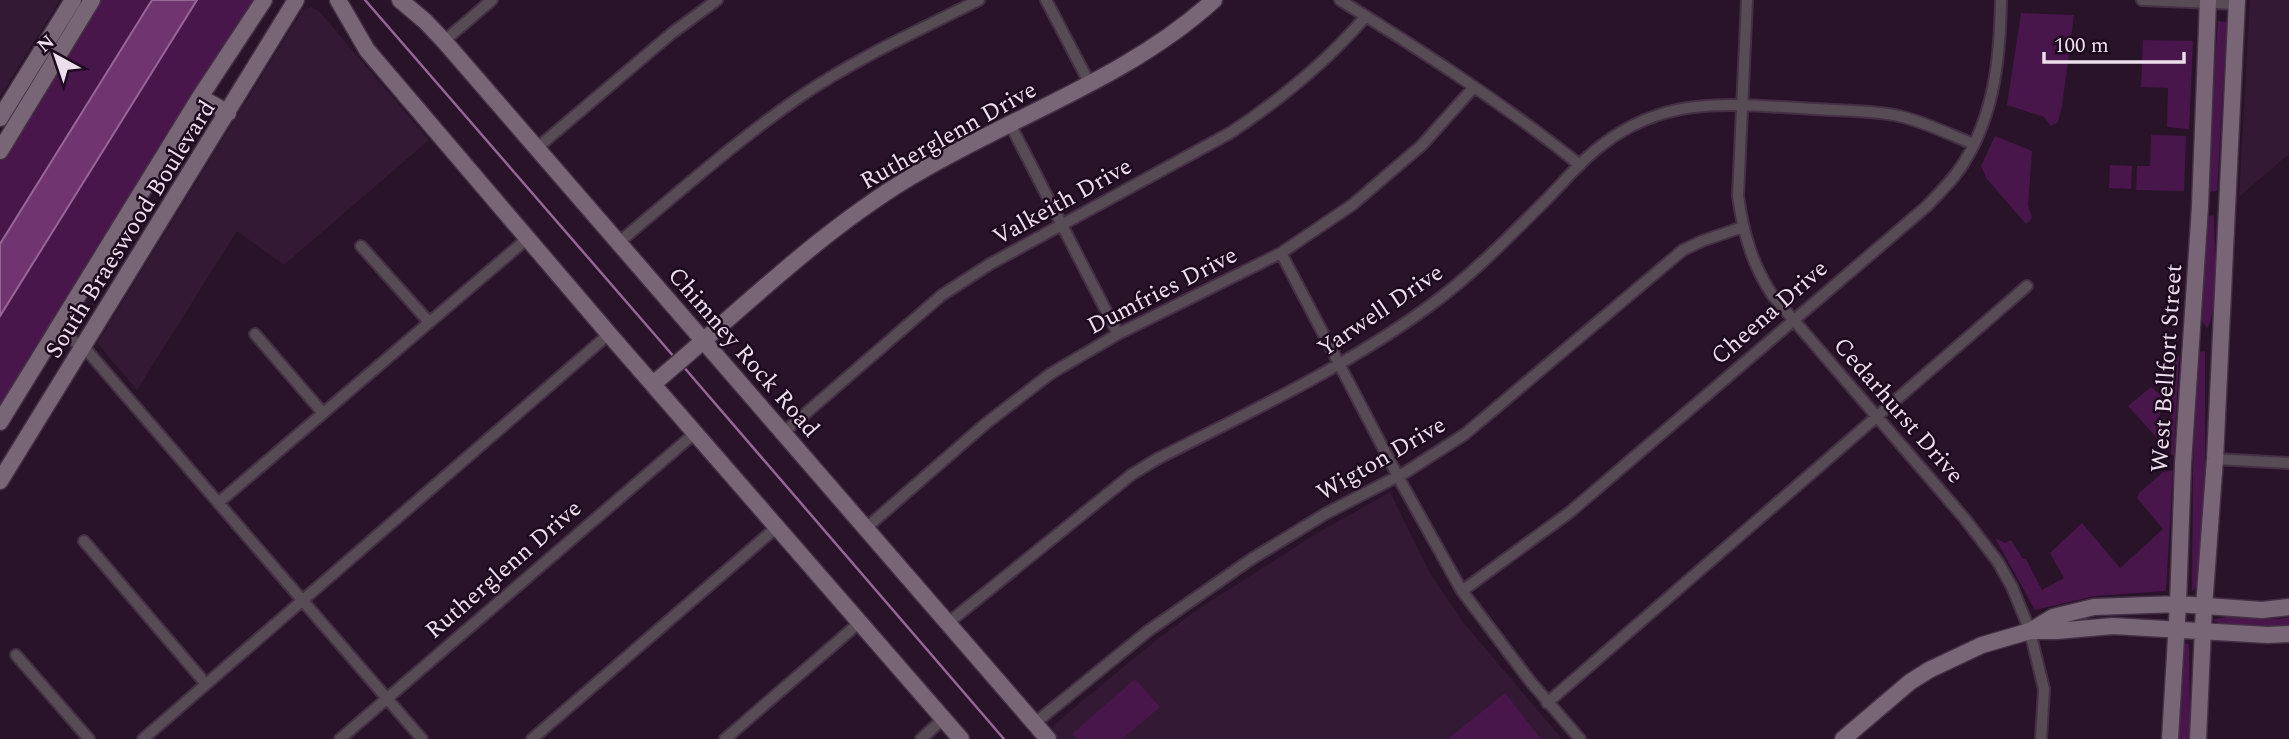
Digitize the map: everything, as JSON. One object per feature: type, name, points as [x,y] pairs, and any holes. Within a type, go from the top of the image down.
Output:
[{"type":"main road","points":[[0,118],[73,0]]},
{"type":"main road","points":[[0,152],[6,129],[92,0]]},
{"type":"main road","name":"South Braeswood Boulevard","points":[[0,422],[200,97],[264,0]]},
{"type":"main road","name":"South Braeswood Boulevard","points":[[0,481],[296,0]]},
{"type":"main road","points":[[338,0],[368,50],[609,334],[660,379],[695,433],[961,739]]},
{"type":"main road","name":"Chimney Rock Road","points":[[400,0],[444,41],[1048,739]]},
{"type":"main road","name":"Rutherglenn Drive","points":[[660,379],[852,216],[909,178],[1141,55],[1214,0]]},
{"type":"main road","name":"West Bellfort Street","points":[[2170,739],[2183,464],[2200,206],[2208,1]]},
{"type":"main road","name":"West Bellfort Street","points":[[2198,739],[2215,459],[2237,2]]},
{"type":"main road","points":[[200,97],[228,113]]},
{"type":"main road","points":[[2200,206],[2228,208]]},
{"type":"main road","points":[[2191,337],[2220,339]]},
{"type":"main road","points":[[1843,739],[1910,682],[1929,670],[1982,645],[2030,631],[2053,617],[2094,607],[2178,604],[2262,610],[2289,607]]},
{"type":"main road","points":[[2030,631],[2113,626],[2176,631],[2289,634]]},
{"type":"street","points":[[444,41],[492,0]]},
{"type":"street","points":[[537,148],[672,33],[717,0]]},
{"type":"street","points":[[618,243],[735,146],[802,96],[873,52],[979,0]]},
{"type":"street","points":[[1046,0],[1090,84]]},
{"type":"street","points":[[1340,0],[1474,87],[1538,131],[1580,165]]},
{"type":"street","points":[[1742,105],[1747,0]]},
{"type":"street","name":"Cheena Drive","points":[[1462,591],[1570,512],[1927,206],[1952,179],[1986,119],[1999,41],[2001,0]]},
{"type":"street","points":[[2142,0],[2237,2]]},
{"type":"street","name":"Valkeith Drive","points":[[783,433],[942,295],[990,264],[1230,133],[1267,108],[1321,65],[1366,16]]},
{"type":"street","name":"Dumfries Drive","points":[[866,528],[1023,394],[1073,360],[1118,334],[1281,253],[1352,205],[1396,169],[1448,118],[1474,87]]},
{"type":"street","name":"Yarwell Drive","points":[[948,623],[1131,475],[1340,365],[1391,333],[1460,283],[1504,243],[1599,147],[1619,132],[1643,120],[1668,111],[1703,105],[1742,105],[1898,116],[1973,144]]},
{"type":"street","name":"Cedarhurst Drive","points":[[1742,105],[1738,196],[1742,227],[1762,280],[1984,542],[2012,587],[2030,631],[2044,689],[2041,739]]},
{"type":"street","points":[[1010,124],[1118,334]]},
{"type":"street","name":"Wigton Drive","points":[[1035,723],[1148,631],[1208,588],[1325,514],[1399,476],[1449,445],[1496,410],[1670,260],[1702,241],[1742,227]]},
{"type":"street","points":[[218,503],[528,238]]},
{"type":"street","points":[[361,246],[429,322]]},
{"type":"street","points":[[1281,253],[1462,591],[1547,703],[1580,739]]},
{"type":"street","points":[[1547,703],[2027,286]]},
{"type":"street","points":[[57,331],[84,347],[422,739]]},
{"type":"street","points":[[255,334],[323,413]]},
{"type":"street","points":[[142,739],[609,334]]},
{"type":"street","name":"Rutherglenn Drive","points":[[340,739],[695,433]]},
{"type":"street","points":[[2215,459],[2289,463]]},
{"type":"street","points":[[532,739],[778,526]]},
{"type":"street","points":[[84,541],[206,684]]},
{"type":"street","points":[[725,739],[860,622]]},
{"type":"street","points":[[16,655],[89,739]]},
{"type":"street","points":[[921,739],[943,719]]},
{"type":"shaded area","points":[[0,0],[60,0],[0,97]]},
{"type":"shaded area","points":[[100,0],[255,0],[0,410],[0,162]]},
{"type":"shaded area","points":[[152,0],[197,0],[0,316],[0,244]]},
{"type":"shaded area","points":[[2250,0],[2289,0],[2289,154],[2239,197]]},
{"type":"shaded area","points":[[311,7],[319,11],[429,140],[284,265],[237,231],[137,390],[97,343],[303,9]]},
{"type":"shaded area","points":[[2021,13],[2074,15],[2062,106],[2058,122],[2051,126],[2044,117],[2007,105]]},
{"type":"shaded area","points":[[2218,21],[2227,22],[2217,191],[2210,192],[2206,171]]},
{"type":"shaded area","points":[[2143,40],[2193,41],[2189,129],[2167,127],[2168,88],[2141,87]]},
{"type":"shaded area","points":[[2151,135],[2186,136],[2184,191],[2136,190],[2137,166],[2150,166]]},
{"type":"shaded area","points":[[1995,136],[2032,151],[2028,205],[2032,218],[2026,224],[1987,179],[1981,166]]},
{"type":"shaded area","points":[[2110,165],[2132,166],[2131,189],[2109,188]]},
{"type":"shaded area","points":[[2214,215],[2214,291],[2211,319],[2207,328],[2202,321],[2206,217]]},
{"type":"shaded area","points":[[2205,351],[2205,472],[2199,585],[2192,591],[2193,466],[2198,352]]},
{"type":"shaded area","points":[[2179,355],[2174,456],[2171,454],[2172,387],[2165,368]]},
{"type":"shaded area","points":[[2151,387],[2162,396],[2157,438],[2128,406]]},
{"type":"shaded area","points":[[2173,470],[2166,591],[2095,596],[2035,610],[1995,538],[2005,543],[2011,540],[2023,559],[2026,559],[2042,590],[2064,578],[2050,553],[2082,523],[2120,568],[2163,529],[2137,498],[2139,493],[2163,472]]},
{"type":"shaded area","points":[[1390,492],[1431,575],[1464,623],[1562,739],[1058,739],[1052,731],[1053,726],[1088,696],[1200,608],[1317,533]]},
{"type":"shaded area","points":[[2231,616],[2281,619],[2289,617],[2289,628],[2235,629],[2212,620]]},
{"type":"shaded area","points":[[2183,643],[2189,644],[2190,739],[2178,739]]},
{"type":"shaded area","points":[[1135,679],[1160,707],[1122,739],[1077,739],[1072,734]]},
{"type":"shaded area","points":[[1505,693],[1541,739],[1448,739]]},
{"type":"waterway","points":[[365,0],[675,358]]},
{"type":"waterway","points":[[682,365],[1004,739]]}]
